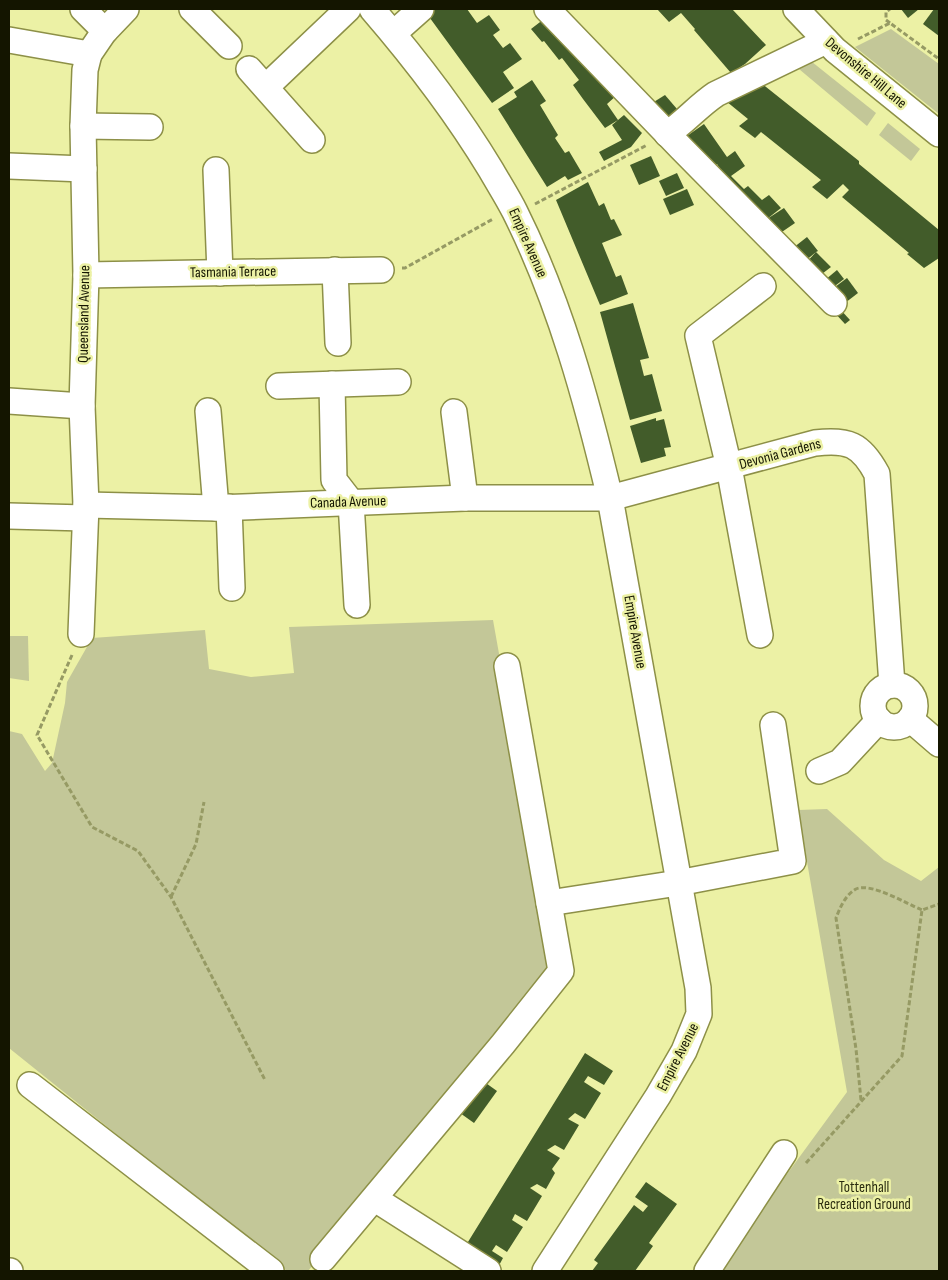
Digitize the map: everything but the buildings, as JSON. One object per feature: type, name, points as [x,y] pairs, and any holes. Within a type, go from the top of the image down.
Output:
[{"type":"street","points":[[83,9],[105,31]]},
{"type":"street","name":"Queensland Avenue","points":[[81,634],[86,511],[82,406],[86,275],[83,126],[85,70],[89,54],[105,31],[126,9]]},
{"type":"street","points":[[192,9],[230,46]]},
{"type":"street","points":[[266,87],[348,9]]},
{"type":"street","name":"Empire Avenue","points":[[372,9],[394,33],[466,128],[515,211],[548,287],[568,346],[596,440],[610,498],[698,988],[699,1014],[684,1052],[658,1096],[545,1271]]},
{"type":"street","points":[[394,33],[421,9]]},
{"type":"street","name":"Devonshire Hill Lane","points":[[796,9],[826,40],[939,134]]},
{"type":"street","points":[[536,11],[661,137],[834,303]]},
{"type":"street","points":[[9,40],[89,54]]},
{"type":"street","points":[[661,137],[688,118],[699,105],[716,94],[826,40]]},
{"type":"street","points":[[249,69],[312,140]]},
{"type":"street","points":[[619,104],[661,137],[699,185]]},
{"type":"street","points":[[83,126],[150,127]]},
{"type":"street","points":[[9,166],[84,169]]},
{"type":"street","points":[[216,170],[220,273]]},
{"type":"street","points":[[335,270],[338,343]]},
{"type":"street","name":"Tasmania Terrace","points":[[86,275],[381,270]]},
{"type":"street","points":[[760,635],[729,468],[698,336],[764,286]]},
{"type":"street","points":[[278,386],[398,382]]},
{"type":"street","points":[[332,384],[334,480],[351,502],[357,605]]},
{"type":"street","points":[[9,401],[82,406]]},
{"type":"street","points":[[208,411],[232,588]]},
{"type":"street","points":[[454,412],[465,498]]},
{"type":"street","name":"Devonia Gardens","points":[[610,498],[729,468],[816,443],[834,441],[847,443],[859,449],[869,459],[877,474],[892,685]]},
{"type":"street","name":"Canada Avenue","points":[[9,516],[86,511],[465,498],[610,498]]},
{"type":"street","points":[[323,1259],[375,1199],[561,971],[507,666]]},
{"type":"street","points":[[892,685],[901,686],[908,690],[915,702],[915,709],[910,719],[898,727],[891,727],[878,720],[873,706],[879,691],[892,685]]},
{"type":"street","points":[[910,719],[939,744]]},
{"type":"street","points":[[819,771],[840,762],[878,720]]},
{"type":"street","points":[[548,902],[678,883],[793,861],[773,725]]},
{"type":"street","points":[[30,1085],[270,1271]]},
{"type":"street","points":[[707,1271],[792,1161]]},
{"type":"street","points":[[375,1199],[488,1271]]},
{"type":"path","points":[[890,9],[886,12],[886,20],[939,59]]},
{"type":"path","points":[[851,42],[890,23]]},
{"type":"path","points":[[381,270],[406,268],[661,137]]},
{"type":"path","points":[[81,634],[36,735],[92,827],[138,851],[171,897],[265,1080]]},
{"type":"path","points":[[171,897],[196,844],[204,802]]},
{"type":"path","points":[[861,1101],[856,1049],[836,918],[843,901],[856,889],[870,888],[922,910],[939,904]]},
{"type":"path","points":[[792,1161],[861,1101],[902,1056],[922,910]]},
{"type":"green space","points":[[891,29],[939,64],[939,114],[855,47]]},
{"type":"green space","points":[[807,58],[876,113],[867,126],[793,64]]},
{"type":"green space","points":[[888,123],[920,149],[911,161],[879,135]]},
{"type":"green space","points":[[493,620],[556,974],[308,1271],[287,1271],[9,1048],[9,731],[22,734],[45,771],[52,763],[65,703],[67,682],[92,638],[205,630],[209,669],[251,677],[294,673],[289,627]]},
{"type":"green space","points":[[9,636],[28,636],[29,681],[9,678]]},
{"type":"green space","name":"Tottenhall Recreation Ground","points":[[827,809],[884,860],[921,881],[939,867],[939,1271],[716,1271],[847,1092],[798,810]]}]
